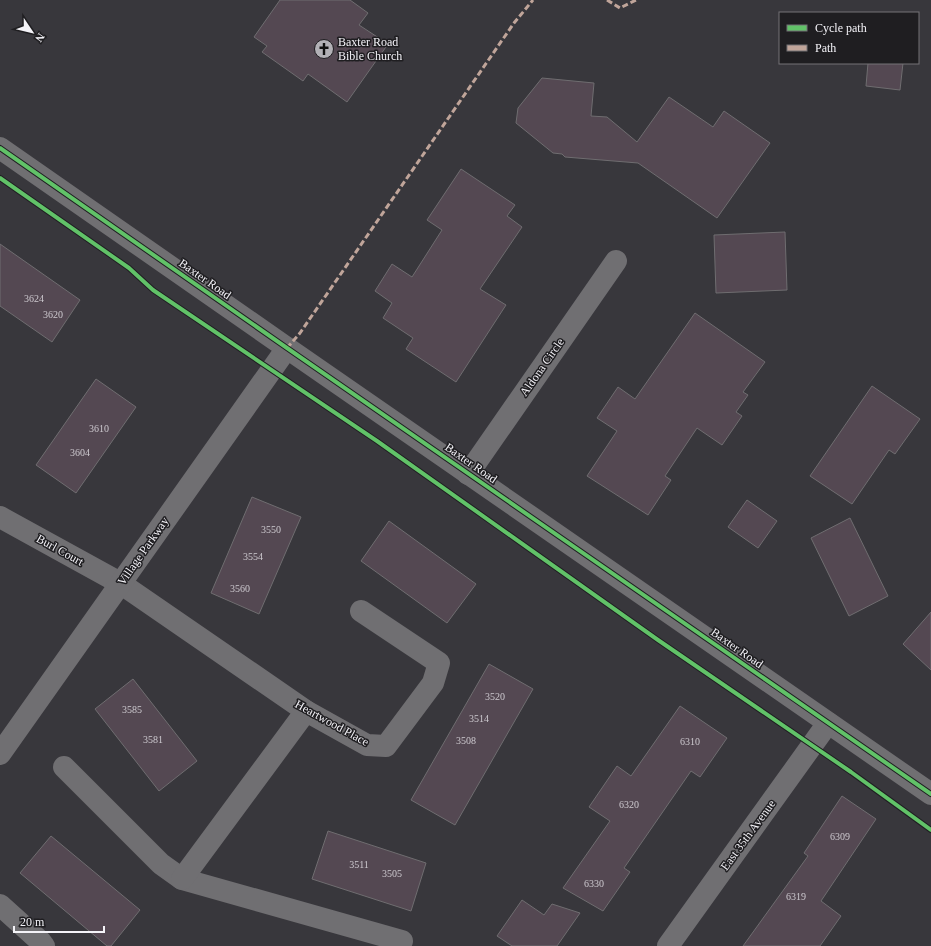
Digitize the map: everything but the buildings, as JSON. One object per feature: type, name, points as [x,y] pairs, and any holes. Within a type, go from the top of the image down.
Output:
[{"type":"street","name":"Baxter Road","points":[[0,148],[931,794]]},
{"type":"street","name":"Aldona Circle","points":[[468,474],[616,261]]},
{"type":"street","name":"Village Parkway","points":[[0,754],[287,348]]},
{"type":"street","name":"Burl Court","points":[[0,517],[120,583]]},
{"type":"street","name":"Heartwood Place","points":[[120,583],[306,711],[367,745],[386,746],[433,683],[439,663],[361,612]]},
{"type":"street","points":[[182,879],[306,711]]},
{"type":"street","name":"East 35th Avenue","points":[[668,946],[828,723]]},
{"type":"street","points":[[64,767],[161,864],[182,879],[402,941]]},
{"type":"street","points":[[0,905],[44,946]]},
{"type":"marked path","points":[[287,348],[300,333],[514,23],[533,0]]},
{"type":"marked path","points":[[607,0],[620,8],[636,0]]},
{"type":"cycle path","points":[[0,148],[931,794]]},
{"type":"cycle path","points":[[0,178],[129,268],[153,290],[377,441],[658,640],[851,772],[931,830]]},
{"type":"place","name":"Baxter Road Bible Church","points":[[324,49]]}]
